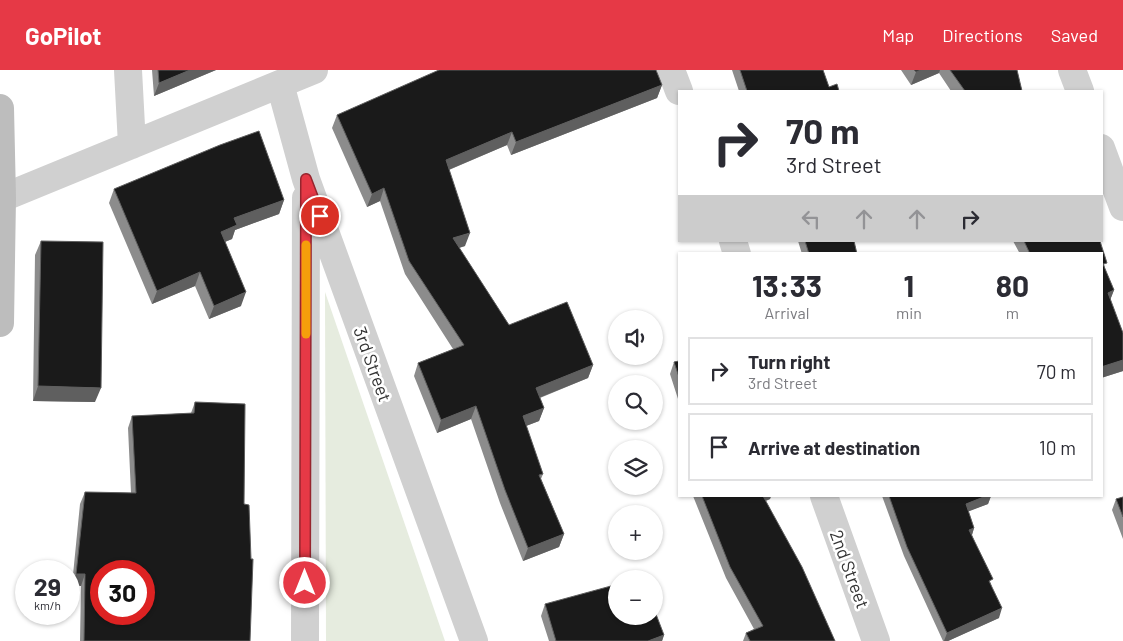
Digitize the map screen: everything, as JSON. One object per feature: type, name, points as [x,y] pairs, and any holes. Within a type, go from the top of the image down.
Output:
[{"type":"main road","points":[[0,108],[0,323]]},
{"type":"street","points":[[128,70],[132,145]]},
{"type":"street","points":[[1,200],[314,70]]},
{"type":"street","points":[[672,70],[679,90]]},
{"type":"street","points":[[1072,70],[1080,90]]},
{"type":"street","name":"3rd Street","points":[[280,84],[306,179],[474,641]]},
{"type":"street","points":[[1103,153],[1123,207]]},
{"type":"street","points":[[305,641],[306,179]]},
{"type":"street","name":"2nd Street","points":[[824,497],[876,641]]},
{"type":"shaded area","points":[[325,292],[445,641],[326,641]]},
{"type":"building","points":[[158,70],[190,70],[159,83]]},
{"type":"building","points":[[439,70],[656,70],[662,85],[516,142],[512,132],[446,160],[470,233],[453,238],[509,325],[567,302],[593,365],[536,388],[544,408],[523,416],[543,474],[539,475],[564,534],[528,548],[505,490],[476,406],[441,420],[418,363],[464,345],[409,261],[384,188],[372,194],[337,115]]},
{"type":"building","points":[[740,70],[823,70],[829,87],[837,84],[839,90],[747,90]]},
{"type":"building","points":[[950,70],[1017,70],[1022,90],[964,90]]},
{"type":"building","points":[[259,131],[284,200],[234,218],[237,225],[221,232],[246,292],[214,306],[200,272],[157,291],[114,189]]},
{"type":"building","points":[[41,241],[103,242],[101,388],[38,386]]},
{"type":"building","points":[[805,242],[854,242],[857,252],[808,252]]},
{"type":"building","points":[[1024,242],[1100,242],[1107,263],[1103,264],[1103,252],[1029,252]]},
{"type":"building","points":[[1103,264],[1114,290],[1108,293],[1123,333],[1123,360],[1103,366]]},
{"type":"building","points":[[678,361],[678,374],[674,362]]},
{"type":"building","points":[[195,402],[245,404],[244,504],[249,505],[251,559],[253,559],[250,641],[84,641],[85,574],[80,574],[80,560],[78,560],[85,492],[136,493],[132,416],[194,413]]},
{"type":"building","points":[[702,497],[764,497],[802,567],[835,641],[750,641],[746,633],[763,626],[730,567]]},
{"type":"building","points":[[889,497],[984,497],[966,504],[974,528],[969,530],[993,579],[989,581],[1002,608],[947,633],[907,547]]},
{"type":"building","points":[[1123,497],[1123,517],[1116,499]]},
{"type":"building","points":[[608,587],[608,625],[660,625],[664,635],[648,641],[556,641],[545,604]]},
{"type":"slow traffic","points":[[306,245],[306,334]]},
{"type":"route","points":[[305,583],[306,179],[320,216]]}]
